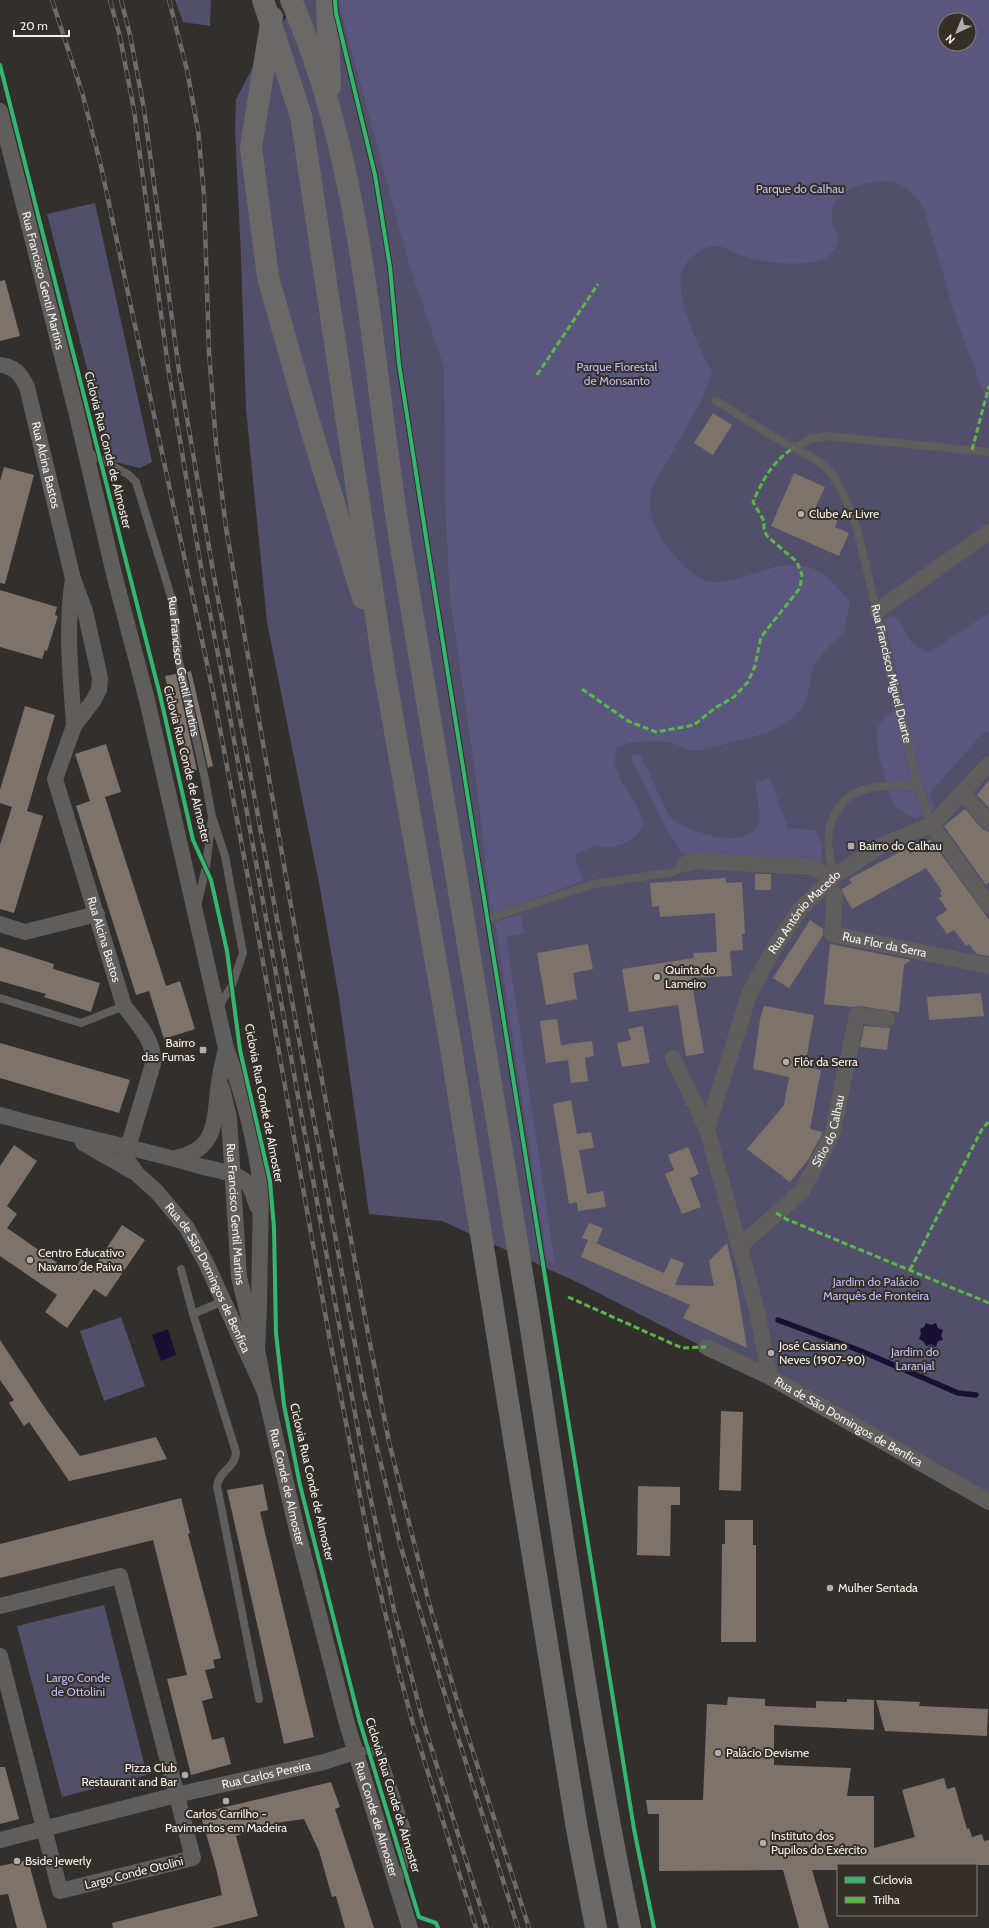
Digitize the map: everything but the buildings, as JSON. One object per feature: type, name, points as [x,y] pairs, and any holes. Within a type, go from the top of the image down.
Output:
[{"type":"highway","points":[[263,0],[301,116],[384,669],[449,1036],[575,1821],[596,1928]]},
{"type":"highway","points":[[274,0],[251,147],[268,277],[308,419],[384,669]]},
{"type":"highway","points":[[327,0],[331,110]]},
{"type":"highway","points":[[294,5],[331,110],[354,214],[370,317],[396,518],[527,1304],[608,1820],[630,1928]]},
{"type":"street","name":"Rua Francisco Gentil Martins","points":[[0,111],[85,451],[114,574],[147,700],[226,1048],[219,1078],[213,1128],[209,1138],[203,1146],[194,1153],[175,1158]]},
{"type":"street","name":"Rua Alcina Bastos","points":[[0,365],[14,368],[22,376],[27,387],[73,579],[85,610],[100,678],[99,690],[93,701],[74,726],[55,779],[124,1006],[147,1037],[151,1045],[153,1055],[152,1064],[128,1147]]},
{"type":"street","points":[[877,611],[989,532]]},
{"type":"street","name":"Rua Alcina Bastos","points":[[73,579],[69,602],[70,670],[74,726]]},
{"type":"street","name":"Rua António Macedo","points":[[707,1129],[750,992],[773,950],[801,908],[830,880],[882,844],[932,825],[989,764]]},
{"type":"street","points":[[963,793],[989,823]]},
{"type":"street","name":"Rua Francisco Miguel Duarte","points":[[932,825],[989,906]]},
{"type":"street","points":[[685,864],[697,861],[811,867],[824,873],[830,880]]},
{"type":"street","name":"Rua Flor da Serra","points":[[830,880],[835,895],[832,934],[989,966]]},
{"type":"street","points":[[0,924],[25,932],[97,914]]},
{"type":"street","name":"Sítio do Calhau","points":[[740,1246],[802,1191],[832,1135],[857,1015],[887,1019]]},
{"type":"street","name":"Rua Conde de Almoster","points":[[226,1048],[239,1082],[259,1170],[261,1188],[257,1349],[265,1392],[296,1526],[355,1752],[410,1928]]},
{"type":"street","points":[[673,1058],[707,1129],[757,1311],[770,1377]]},
{"type":"street","name":"Rua Francisco Gentil Martins","points":[[219,1078],[229,1118],[238,1277],[257,1349]]},
{"type":"street","name":"Rua de São Domingos de Benfica","points":[[0,1115],[53,1131],[175,1158],[233,1175]]},
{"type":"street","name":"Rua de São Domingos de Benfica","points":[[53,1131],[107,1155],[137,1174],[157,1192],[187,1228],[207,1265],[265,1392]]},
{"type":"street","name":"Rua de São Domingos de Benfica","points":[[128,1147],[126,1154],[127,1160],[137,1174]]},
{"type":"street","name":"Rua Conde de Almoster","points":[[233,1175],[245,1181],[250,1187],[260,1217]]},
{"type":"street","name":"Rua de São Domingos de Benfica","points":[[706,1347],[770,1377],[989,1502]]},
{"type":"street","points":[[0,1606],[120,1576],[176,1795],[0,1840]]},
{"type":"street","points":[[0,1656],[44,1828]]},
{"type":"street","name":"Rua Carlos Pereira","points":[[176,1795],[324,1762],[355,1752]]},
{"type":"street","name":"Largo Conde Otolini","points":[[44,1828],[60,1891],[192,1858],[176,1795]]},
{"type":"lane","name":"Rua Francisco Miguel Duarte","points":[[716,400],[824,466],[837,482],[857,529],[918,786],[932,825]]},
{"type":"lane","points":[[794,448],[810,439],[826,436],[989,452]]},
{"type":"lane","name":"Rua Francisco Gentil Martins","points":[[85,451],[129,475],[136,482],[140,490],[173,603],[178,657],[212,817],[206,867],[196,913]]},
{"type":"lane","points":[[830,880],[828,839],[830,820],[840,806],[853,794],[879,786],[901,784],[918,786]]},
{"type":"lane","points":[[212,817],[225,856],[243,953],[232,985],[218,1009]]},
{"type":"lane","points":[[487,919],[594,884],[674,872],[685,864]]},
{"type":"lane","points":[[0,998],[81,1023],[124,1006]]},
{"type":"lane","points":[[182,1269],[193,1314],[236,1452],[234,1462],[219,1477],[217,1486],[259,1699]]},
{"type":"lane","points":[[193,1314],[223,1301]]},
{"type":"lane","name":"Rua Conde de Almoster","points":[[355,1752],[368,1750],[376,1752],[383,1757],[407,1830],[404,1868],[397,1887]]},
{"type":"green space","points":[[175,0],[211,0],[210,26],[183,22]]},
{"type":"green space","name":"Parque Florestal de Monsanto","points":[[300,0],[989,0],[989,1503],[748,1370],[579,1283],[442,1221],[369,1214],[339,998],[320,888],[267,622],[246,409],[235,130],[236,99],[264,46]]},
{"type":"green space","name":"Parque do Calhau","points":[[338,0],[989,0],[989,408],[956,318],[924,209],[915,196],[903,186],[893,182],[884,181],[864,184],[843,193],[835,203],[832,215],[832,222],[837,232],[838,242],[831,254],[819,261],[791,264],[762,261],[741,255],[723,247],[716,246],[703,249],[685,264],[681,280],[681,292],[684,307],[701,350],[712,372],[702,399],[651,490],[650,505],[655,527],[662,540],[681,563],[693,574],[706,581],[726,581],[774,568],[795,565],[806,566],[817,570],[832,582],[850,601],[844,632],[827,648],[813,666],[808,694],[802,708],[791,719],[767,733],[703,750],[688,750],[673,743],[656,741],[628,743],[617,748],[614,763],[621,781],[637,806],[644,822],[638,833],[624,844],[611,847],[599,847],[594,845],[575,856],[583,881],[491,914],[477,786],[450,598],[445,497],[444,367],[410,268]]},
{"type":"green space","points":[[95,203],[152,462],[140,468],[111,461],[47,214]]},
{"type":"green space","points":[[989,613],[989,732],[984,732],[929,794],[935,809],[915,819],[894,806],[877,745],[878,728],[882,720],[904,703],[885,622],[890,616],[898,619],[910,640],[916,646],[928,653]]},
{"type":"green space","points":[[636,754],[641,756],[669,816],[688,828],[715,836],[729,838],[741,837],[751,833],[758,824],[760,815],[756,784],[762,780],[770,778],[788,829],[801,828],[816,831],[822,845],[821,862],[683,854],[666,828],[632,761],[631,756]]},
{"type":"green space","points":[[521,914],[524,933],[506,937],[555,1264],[547,1261],[495,922]]},
{"type":"green space","points":[[121,1317],[145,1386],[104,1401],[80,1331]]},
{"type":"green space","name":"Largo Conde de Ottolini","points":[[104,1605],[147,1775],[62,1797],[17,1626]]},
{"type":"shaded area","points":[[926,1323],[931,1325],[936,1323],[938,1328],[943,1330],[941,1335],[943,1340],[938,1341],[936,1347],[931,1344],[926,1346],[924,1342],[919,1339],[921,1334],[920,1329],[924,1327]]},
{"type":"shaded area","points":[[168,1329],[176,1355],[161,1361],[152,1335]]},
{"type":"waterway","points":[[778,1320],[861,1351],[958,1393],[976,1395]]},
{"type":"railway","points":[[52,0],[82,92],[101,166],[213,692],[251,894],[329,1335],[371,1552],[397,1664],[413,1724],[476,1928]]},
{"type":"railway","points":[[110,0],[120,37],[134,110],[169,374],[202,573],[225,690],[369,1491],[394,1610],[423,1721],[487,1928]]},
{"type":"railway","points":[[121,0],[130,35],[144,109],[179,371],[213,571],[364,1393],[400,1544],[451,1715],[518,1928]]},
{"type":"railway","points":[[169,0],[187,70],[198,130],[204,195],[209,352],[216,443],[226,528],[302,970],[367,1328],[389,1442],[428,1599],[460,1711],[529,1928]]},
{"type":"marked path","points":[[537,375],[598,284]]},
{"type":"marked path","points":[[972,450],[989,386]]},
{"type":"marked path","points":[[582,689],[628,721],[656,732],[694,725],[715,708],[734,697],[748,682],[755,666],[761,637],[800,588],[802,575],[797,562],[767,536],[764,531],[764,521],[753,502],[769,471],[780,458],[794,448]]},
{"type":"marked path","points":[[910,1270],[983,1127],[989,1122]]},
{"type":"marked path","points":[[776,1213],[786,1219],[989,1303]]},
{"type":"marked path","points":[[568,1297],[682,1348],[706,1347]]},
{"type":"cycle path","points":[[335,0],[336,13],[375,175],[390,267],[399,364],[428,550],[634,1829],[654,1928]]},
{"type":"cycle path","name":"Ciclovia Rua Conde de Almoster","points":[[0,65],[160,695],[193,840],[211,880],[227,951],[240,1050],[270,1181],[274,1228],[276,1333],[284,1405],[300,1485],[359,1719],[419,1917],[436,1923],[438,1928]]},
{"type":"place","name":"Clube Ar Livre","points":[[801,514]]},
{"type":"place","name":"Bairro do Calhau","points":[[851,846]]},
{"type":"place","name":"Quinta do Lameiro","points":[[657,977]]},
{"type":"place","name":"Bairro das Furnas","points":[[203,1050]]},
{"type":"place","name":"Flôr da Serra","points":[[786,1062]]},
{"type":"place","name":"Centro Educativo Navarro de Paiva","points":[[30,1260]]},
{"type":"place","name":"José Cassiano Neves (1907-90)","points":[[771,1353]]},
{"type":"place","name":"Mulher Sentada","points":[[830,1588]]},
{"type":"place","name":"Palácio Devisme","points":[[718,1753]]},
{"type":"place","name":"Pizza Club Restaurant and Bar","points":[[185,1775]]},
{"type":"place","name":"Carlos Carrilho - Pavimentos em Madeira","points":[[226,1801]]},
{"type":"place","name":"Instituto dos Pupilos do Exército","points":[[763,1843]]},
{"type":"place","name":"Bside Jewerly","points":[[17,1861]]},
{"type":"park label","name":"Jardim do Palácio Marquês de Fronteira","points":[[876,1289]]},
{"type":"park label","name":"Jardim do Laranjal","points":[[915,1359]]}]
